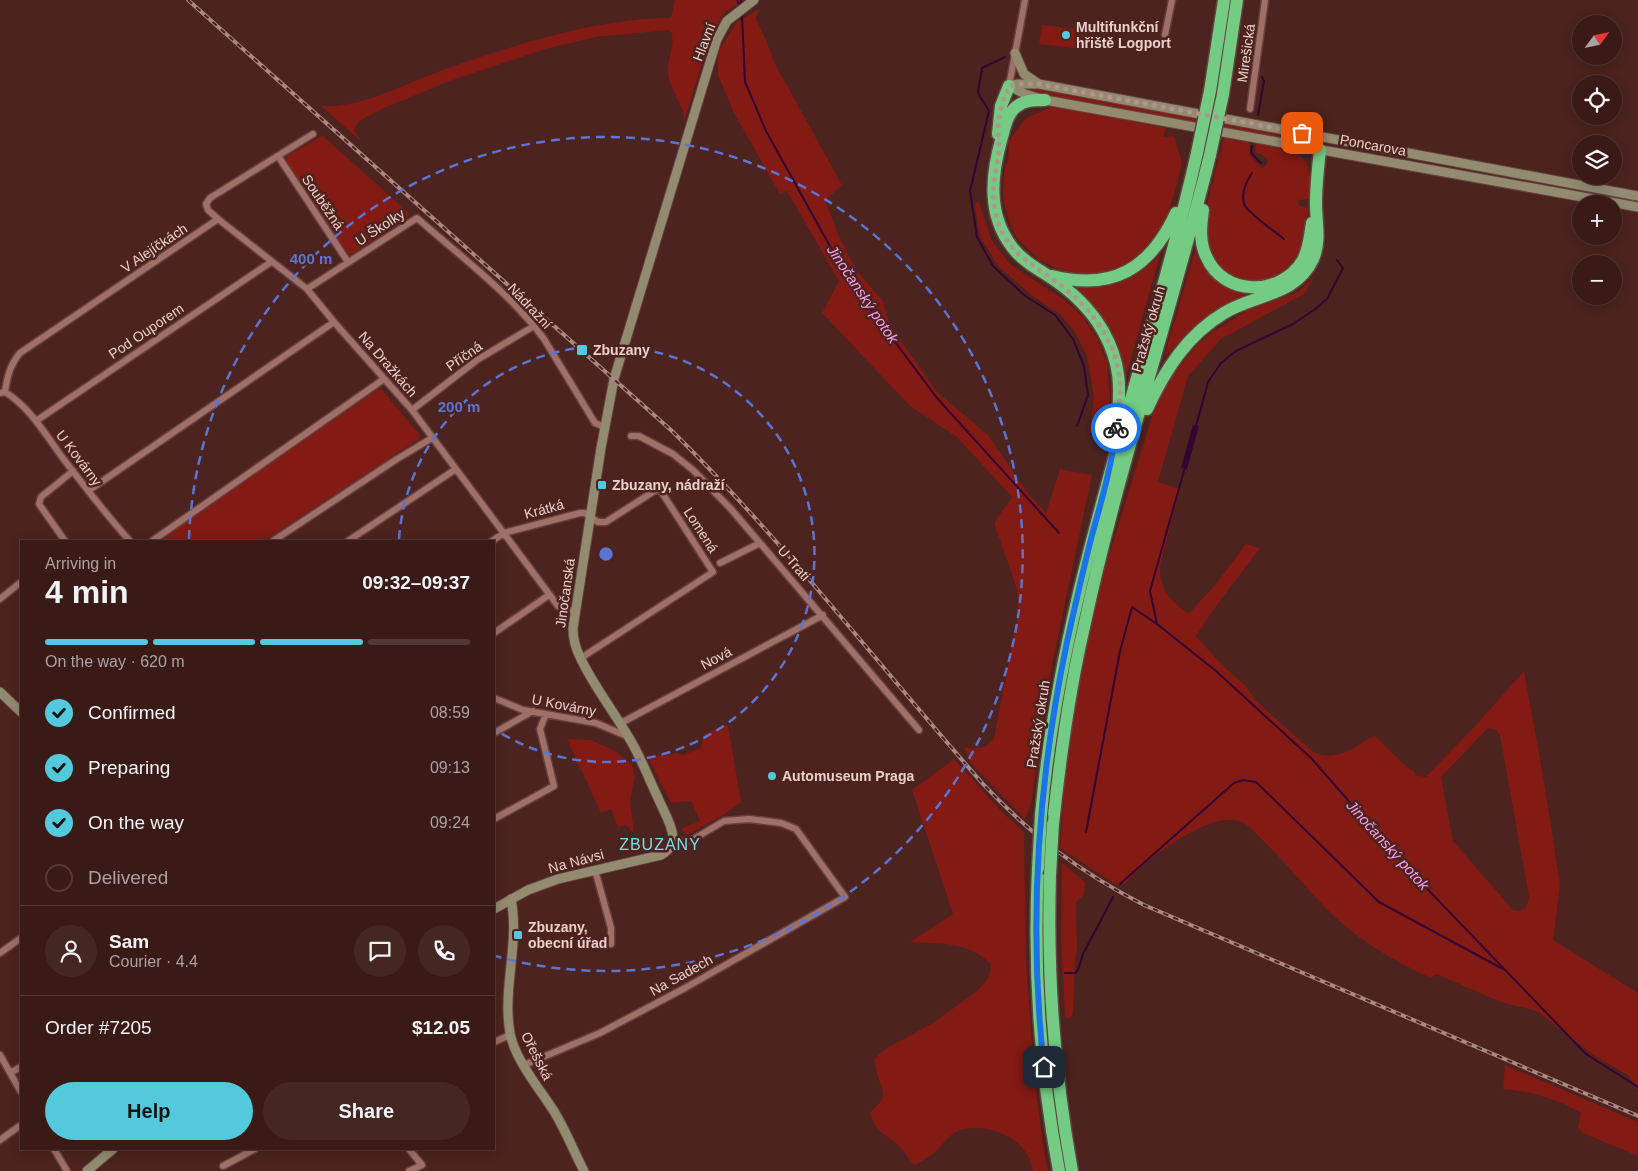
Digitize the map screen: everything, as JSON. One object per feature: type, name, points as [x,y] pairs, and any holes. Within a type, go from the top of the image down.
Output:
[{"type":"highway","name":"Pražský okruh","points":[[1072,1171],[1059,1086],[1052,1020],[1049,938],[1053,824],[1063,739],[1078,656],[1100,555],[1184,257],[1210,155],[1224,0]]},
{"type":"highway","name":"Pražský okruh","points":[[1059,1171],[1046,1086],[1039,1021],[1036,942],[1041,815],[1051,732],[1064,658],[1082,576],[1197,153],[1216,92],[1238,0]]},
{"type":"highway","points":[[1009,86],[1010,100],[992,190],[998,222],[1008,241],[1019,255],[1068,290],[1088,310],[1103,330],[1115,357],[1120,392],[1113,458]]},
{"type":"highway","points":[[999,149],[999,115],[1009,86]]},
{"type":"highway","points":[[1005,126],[1010,113],[1019,105],[1029,100],[1045,100]]},
{"type":"highway","points":[[1210,155],[1201,220],[1202,242],[1206,256],[1221,276],[1230,282],[1245,287],[1266,287],[1284,280],[1292,273],[1300,264],[1307,250],[1316,205],[1320,150]]},
{"type":"highway","points":[[1047,275],[1070,280],[1098,280],[1121,274],[1135,266],[1152,252],[1163,238],[1191,180]]},
{"type":"highway","points":[[1129,447],[1162,378],[1188,342],[1210,322],[1224,313],[1250,301],[1281,291],[1292,285],[1304,273],[1313,259],[1317,248],[1316,205]]},
{"type":"street","name":"Hlavní","points":[[620,358],[717,39],[727,21],[754,0]]},
{"type":"street","points":[[1009,86],[1025,0]]},
{"type":"street","points":[[1165,35],[1172,0]]},
{"type":"street","name":"Mirešická","points":[[1250,109],[1265,0]]},
{"type":"street","points":[[1015,53],[1024,74],[1039,84]]},
{"type":"street","name":"Poncarova","points":[[1009,86],[1039,84],[1638,196]]},
{"type":"street","name":"Poncarova","points":[[1009,86],[1025,94],[1045,100],[1638,207]]},
{"type":"street","points":[[218,219],[208,210],[206,204],[210,198],[313,134]]},
{"type":"street","points":[[1320,137],[1320,150]]},
{"type":"street","name":"Souběžná","points":[[278,156],[348,262]]},
{"type":"street","points":[[1500,182],[1502,171]]},
{"type":"street","name":"U Školky","points":[[308,290],[417,218]]},
{"type":"street","name":"Nádražní","points":[[417,218],[512,302],[534,326],[544,339],[595,423],[604,427]]},
{"type":"street","name":"Na Dražkách","points":[[218,219],[308,290],[412,410],[548,595],[558,606],[575,611]]},
{"type":"street","name":"V Alejíčkách","points":[[2,392],[11,365],[27,348],[218,219]]},
{"type":"street","name":"Pod Ouporem","points":[[36,421],[271,262]]},
{"type":"street","points":[[88,491],[334,322]]},
{"type":"street","name":"Příčná","points":[[412,410],[477,360],[534,326]]},
{"type":"street","name":"Jinočanská","points":[[620,358],[604,427],[575,611],[573,635],[575,646],[601,695],[629,737],[669,823],[672,840]]},
{"type":"street","points":[[153,540],[384,379]]},
{"type":"street","name":"U Kovárny","points":[[2,392],[13,397],[36,421],[88,491],[129,540]]},
{"type":"street","name":"U Trati","points":[[631,436],[639,436],[673,454],[693,470],[732,509],[919,730]]},
{"type":"street","points":[[275,540],[432,438]]},
{"type":"street","points":[[350,540],[456,469]]},
{"type":"street","points":[[64,540],[39,504],[41,497],[73,471]]},
{"type":"street","name":"Lomená","points":[[581,658],[713,572],[659,488],[606,522],[598,522],[590,517]]},
{"type":"street","name":"Krátká","points":[[504,533],[585,512],[590,517]]},
{"type":"street","points":[[494,540],[504,533]]},
{"type":"street","points":[[720,563],[760,543]]},
{"type":"street","points":[[0,599],[20,583]]},
{"type":"street","points":[[495,632],[548,595]]},
{"type":"street","name":"Nová","points":[[620,724],[823,615]]},
{"type":"street","points":[[0,692],[20,711]]},
{"type":"street","name":"U Kovárny","points":[[495,698],[523,710],[596,723],[629,737]]},
{"type":"street","points":[[495,732],[533,711]]},
{"type":"street","points":[[495,818],[554,786],[540,729],[546,714]]},
{"type":"street","name":"Na Sadech","points":[[524,1065],[600,1033],[685,988],[845,897],[796,829],[781,823],[749,820],[724,821],[692,840],[672,840]]},
{"type":"street","name":"Na Návsi","points":[[495,907],[543,884],[661,855],[668,850],[672,840]]},
{"type":"street","points":[[595,870],[611,928],[611,944]]},
{"type":"street","name":"Ořešská","points":[[511,899],[513,917],[508,1010],[510,1036],[524,1065],[555,1113],[584,1171]]},
{"type":"street","points":[[0,953],[20,939]]},
{"type":"street","points":[[495,1042],[510,1036]]},
{"type":"street","points":[[0,1055],[20,1090]]},
{"type":"street","points":[[10,1073],[20,1068]]},
{"type":"street","points":[[0,1140],[20,1126]]},
{"type":"street","points":[[55,1150],[67,1171]]},
{"type":"street","points":[[87,1171],[112,1150]]},
{"type":"street","points":[[223,1166],[253,1150]]},
{"type":"street","points":[[409,1171],[422,1165],[410,1150]]},
{"type":"shaded area","points":[[675,0],[746,0],[725,12],[711,36],[684,121],[681,108],[669,79],[668,67],[672,45],[670,30],[596,37],[545,49],[447,82],[382,109],[359,121],[354,130],[361,141],[321,106],[337,106],[369,99],[448,68],[558,34],[615,22],[671,18]]},
{"type":"shaded area","points":[[759,9],[756,19],[774,62],[842,185],[825,200],[839,236],[857,271],[883,301],[890,326],[938,393],[988,435],[1027,492],[1046,513],[1060,469],[1092,475],[1045,698],[1031,804],[1025,819],[970,762],[965,747],[981,748],[994,738],[1018,614],[1018,592],[994,523],[1012,497],[957,437],[910,406],[822,313],[839,281],[787,191],[780,194],[734,113],[718,75],[718,52],[736,23]]},
{"type":"shaded area","name":"Multifunkční hřiště Logport","points":[[1042,25],[1093,31],[1091,50],[1039,44]]},
{"type":"shaded area","points":[[1031,88],[1301,137],[1303,140],[1300,142],[1033,93]]},
{"type":"shaded area","points":[[1056,105],[1166,128],[1163,137],[1174,136],[1182,163],[1166,219],[1157,236],[1145,250],[1125,265],[1099,273],[1078,274],[1056,268],[1039,260],[1017,238],[1010,224],[1004,203],[1003,190],[1005,165],[1008,162],[1009,141],[1026,118]]},
{"type":"shaded area","points":[[323,136],[409,213],[408,217],[352,254],[348,254],[286,162],[287,156]]},
{"type":"shaded area","points":[[1224,137],[1249,142],[1252,156],[1262,168],[1266,166],[1268,160],[1262,154],[1255,153],[1256,143],[1293,151],[1306,162],[1309,171],[1310,199],[1299,200],[1298,205],[1308,208],[1307,232],[1297,262],[1270,281],[1245,283],[1222,270],[1208,250],[1205,227],[1207,205]]},
{"type":"shaded area","points":[[979,202],[991,239],[1010,264],[1066,301],[1083,317],[1098,340],[1107,362],[1111,410],[1109,423],[1103,431],[1089,433],[1094,398],[1087,356],[1075,332],[1061,315],[1035,298],[999,267],[980,237],[975,206]]},
{"type":"shaded area","points":[[1195,251],[1204,267],[1215,280],[1229,289],[1247,295],[1203,321],[1166,356],[1165,353]]},
{"type":"shaded area","points":[[1160,255],[1124,380],[1071,286],[1096,287],[1120,282],[1141,271]]},
{"type":"shaded area","points":[[1315,276],[1304,294],[1221,339],[1188,376],[1158,482],[1180,489],[1160,565],[1161,581],[1171,598],[1188,613],[1216,584],[1246,544],[1260,548],[1196,636],[1223,666],[1246,686],[1255,700],[1312,751],[1322,755],[1344,753],[1375,736],[1408,768],[1416,773],[1414,775],[1426,777],[1524,671],[1560,885],[1553,940],[1638,993],[1638,1091],[1629,1076],[1592,1054],[1537,1011],[1501,1002],[1436,974],[1431,978],[1370,945],[1337,919],[1259,836],[1247,825],[1236,820],[1217,822],[1203,827],[1172,843],[1145,864],[1125,884],[1115,884],[1060,848],[1068,727],[1101,581],[1154,410],[1171,377],[1197,345],[1215,330],[1248,310],[1298,292]],"holes":[[[1488,728],[1496,730],[1500,735],[1529,897],[1526,908],[1518,911],[1513,910],[1453,841],[1441,777]]]},
{"type":"shaded area","points":[[378,389],[382,390],[420,435],[419,439],[266,540],[160,540]]},
{"type":"shaded area","points":[[1193,425],[1199,426],[1187,469],[1181,468]]},
{"type":"shaded area","points":[[728,725],[741,802],[722,816],[687,835],[681,829],[700,821],[691,801],[671,803],[648,758],[676,753],[683,755],[701,748],[705,733]]},
{"type":"shaded area","points":[[567,739],[591,740],[615,751],[632,764],[635,777],[630,801],[634,833],[626,825],[618,827],[611,809],[601,813]]},
{"type":"shaded area","points":[[954,759],[1001,811],[1024,832],[1026,957],[1034,1073],[1048,1171],[1033,1171],[1028,1157],[1012,1139],[993,1130],[982,1128],[962,1130],[953,1134],[932,1155],[914,1165],[899,1145],[876,1127],[872,1118],[871,1112],[880,1102],[883,1095],[874,1059],[885,1049],[933,1023],[977,991],[985,983],[990,973],[991,964],[963,947],[910,942],[953,914],[912,790]]},
{"type":"shaded area","points":[[1062,863],[1085,882],[1084,895],[1076,902],[1077,950],[1073,1012],[1072,1016],[1068,1019],[1065,1016],[1061,941]]},
{"type":"shaded area","points":[[1505,1065],[1638,1122],[1638,1156],[1583,1133],[1578,1127],[1581,1113],[1572,1108],[1543,1096],[1503,1089]]},
{"type":"waterway","name":"Jinočanský potok","points":[[737,0],[739,5]]},
{"type":"waterway","name":"Jinočanský potok","points":[[739,5],[742,0]]},
{"type":"waterway","name":"Jinočanský potok","points":[[742,15],[745,82],[766,131],[831,248],[869,307],[937,398],[1059,533]]},
{"type":"waterway","points":[[1005,57],[982,68],[978,93],[989,111],[970,191],[977,237],[993,266],[1024,295],[1055,315],[1073,339],[1084,366],[1088,395],[1077,426]]},
{"type":"waterway","points":[[1258,115],[1264,81],[1262,77]]},
{"type":"waterway","points":[[1252,146],[1251,153],[1261,163]]},
{"type":"waterway","points":[[1252,173],[1243,193],[1245,206],[1284,239]]},
{"type":"waterway","points":[[1196,426],[1208,382],[1221,363],[1236,351],[1293,324],[1327,299],[1343,268],[1337,260]]},
{"type":"waterway","points":[[1157,624],[1150,591],[1185,467]]},
{"type":"waterway","name":"Jinočanský potok","points":[[1086,832],[1120,651],[1132,607],[1157,624],[1216,671],[1311,758],[1411,872],[1586,1054],[1638,1087]]},
{"type":"waterway","points":[[1120,884],[1234,783],[1243,780],[1256,782],[1379,902],[1503,969]]},
{"type":"waterway","points":[[1065,973],[1075,973],[1078,970],[1083,954],[1113,897]]},
{"type":"railway","points":[[188,0],[672,431],[753,516],[831,604],[983,784],[1020,821],[1058,852],[1099,880],[1144,905],[1638,1116]]},
{"type":"way so far","points":[[1116,428],[1120,382],[1115,357],[1103,330],[1088,310],[1068,290],[1019,255],[1008,241],[996,216],[992,190],[999,149],[999,115],[1009,86],[1039,84],[1302,133]]},
{"type":"place","name":"Multifunkční hřiště Logport","points":[[1066,35]]},
{"type":"place","name":"Zbuzany","points":[[582,350]]},
{"type":"place","name":"Zbuzany, nádraží","points":[[602,485]]},
{"type":"place","name":"Automuseum Praga","points":[[772,776]]},
{"type":"place","name":"Zbuzany, obecní úřad","points":[[518,935]]},
{"type":"district","name":"ZBUZANY","points":[[660,844]]},
{"type":"route","points":[[1044,1067],[1038,994],[1036,919],[1039,840],[1044,788],[1051,732],[1064,658],[1084,567],[1113,458],[1116,428]]}]
